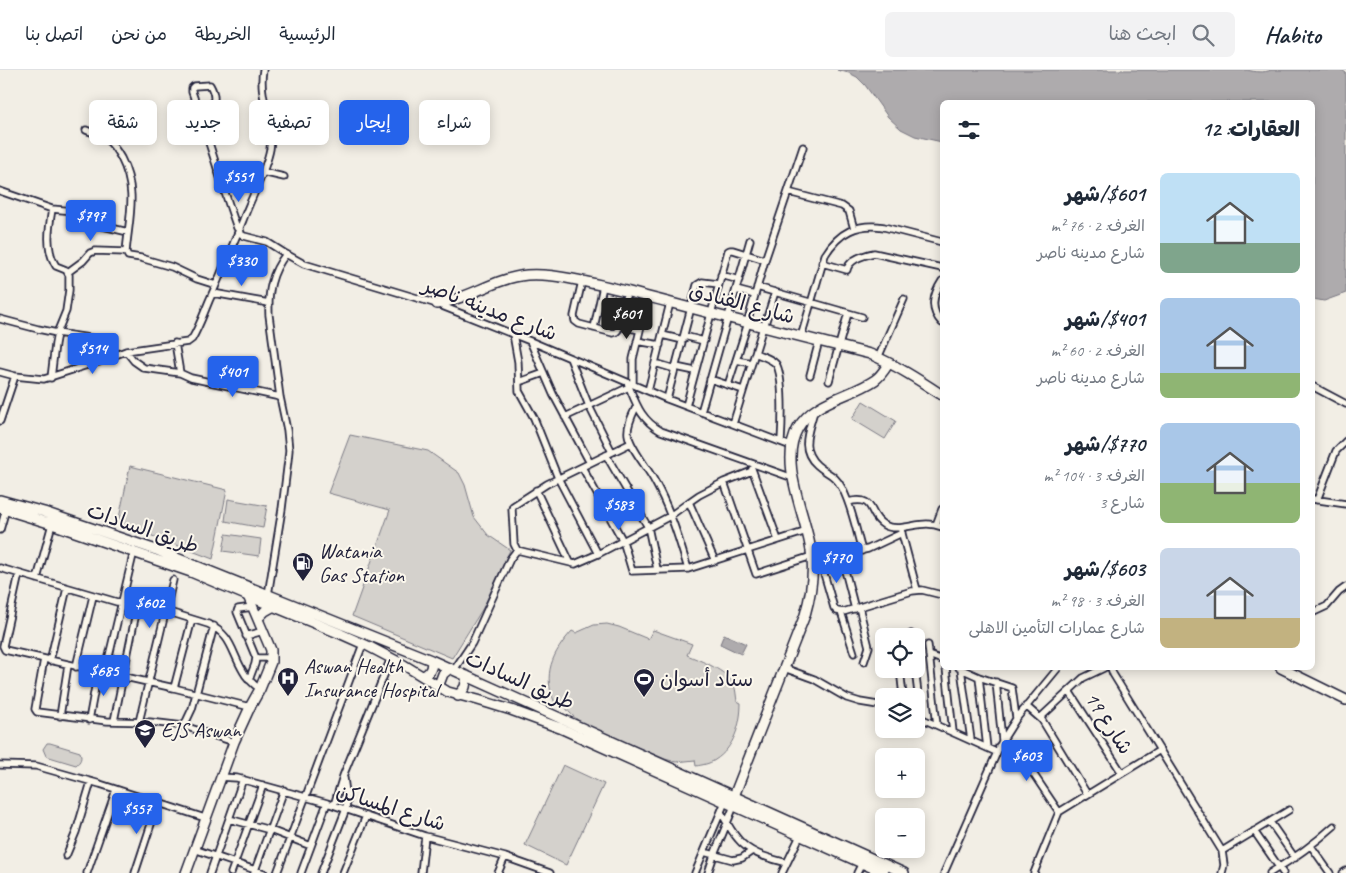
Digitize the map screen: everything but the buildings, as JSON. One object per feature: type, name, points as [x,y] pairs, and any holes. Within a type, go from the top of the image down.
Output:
[{"type":"main road","name":"شارع الفنادق","points":[[437,304],[454,301],[497,282],[527,275],[543,275],[582,281],[839,346],[889,362],[940,391]]},
{"type":"main road","points":[[734,796],[809,602],[815,559],[790,462],[791,446],[794,437],[802,422],[814,409],[875,380],[889,362]]},
{"type":"main road","name":"طريق السادات","points":[[0,500],[44,512],[160,551],[431,660],[904,873]]},
{"type":"main road","name":"طريق السادات","points":[[3,508],[134,551],[326,627],[392,658],[448,692],[511,710],[554,726],[884,873]]},
{"type":"main road","points":[[186,873],[234,742],[260,689],[272,658],[271,650],[248,596]]},
{"type":"main road","points":[[258,618],[274,606]]},
{"type":"main road","points":[[423,676],[431,668],[431,660]]},
{"type":"main road","points":[[438,687],[441,678],[452,669]]},
{"type":"main road","points":[[1285,670],[1346,700]]},
{"type":"main road","points":[[458,696],[465,687],[467,676]]},
{"type":"main road","points":[[478,700],[476,694],[478,689],[485,685]]},
{"type":"street","points":[[0,372],[15,376],[51,378],[99,362],[126,350],[188,342],[193,337],[240,229],[270,148],[270,121],[262,89],[263,70]]},
{"type":"street","points":[[210,85],[213,90],[214,101],[210,118],[210,143],[192,90],[194,86],[210,85]]},
{"type":"street","points":[[86,130],[109,141],[116,149],[130,180],[131,193],[126,252]]},
{"type":"street","points":[[211,145],[236,228],[240,229]]},
{"type":"street","points":[[728,385],[765,260],[803,147]]},
{"type":"street","points":[[218,171],[262,173],[284,177]]},
{"type":"street","points":[[0,191],[52,209],[74,211],[79,213],[86,222],[128,232]]},
{"type":"street","points":[[788,192],[842,206],[849,212],[854,228]]},
{"type":"street","points":[[52,209],[49,230],[50,252],[56,266],[68,272]]},
{"type":"street","points":[[801,337],[825,255],[834,242],[845,233],[854,228],[864,226],[884,227],[940,241]]},
{"type":"street","name":"شارع مدينه ناصر","points":[[240,229],[241,234],[244,236],[267,242],[304,264],[437,304],[630,384],[791,446]]},
{"type":"street","points":[[700,412],[750,240]]},
{"type":"street","points":[[686,406],[729,250],[765,260]]},
{"type":"street","points":[[68,272],[95,252],[126,252],[131,257],[166,265],[197,279],[216,284]]},
{"type":"street","points":[[822,263],[846,270],[848,265],[864,254],[874,253],[940,268]]},
{"type":"street","points":[[268,595],[288,460],[288,440],[280,398],[269,303],[272,279],[286,254]]},
{"type":"street","points":[[51,378],[57,333],[66,311],[69,290],[68,272]]},
{"type":"street","points":[[721,275],[739,280]]},
{"type":"street","points":[[582,281],[574,319],[579,324],[615,333],[618,331],[627,291]]},
{"type":"street","points":[[668,399],[697,285],[699,283],[719,284]]},
{"type":"street","points":[[940,284],[934,298],[934,306],[940,320]]},
{"type":"street","points":[[594,328],[603,286]]},
{"type":"street","points":[[757,287],[862,317]]},
{"type":"street","points":[[736,290],[754,295]]},
{"type":"street","points":[[732,424],[775,292]]},
{"type":"street","points":[[212,293],[269,303]]},
{"type":"street","points":[[648,297],[637,341],[630,384],[637,405],[646,420],[661,431],[793,478]]},
{"type":"street","points":[[878,358],[904,299]]},
{"type":"street","points":[[648,391],[670,303]]},
{"type":"street","points":[[830,381],[848,313]]},
{"type":"street","points":[[0,319],[38,329],[96,340],[99,362]]},
{"type":"street","points":[[619,326],[640,330]]},
{"type":"street","points":[[512,334],[518,362],[519,391],[534,418],[558,478],[598,554]]},
{"type":"street","points":[[662,335],[704,341]]},
{"type":"street","points":[[530,341],[553,394],[590,463]]},
{"type":"street","points":[[637,341],[660,345]]},
{"type":"street","points":[[810,375],[819,341]]},
{"type":"street","points":[[175,343],[180,373]]},
{"type":"street","points":[[126,350],[134,361],[144,368],[180,373],[191,378],[280,398]]},
{"type":"street","points":[[755,353],[771,360],[777,366],[782,397],[781,442]]},
{"type":"street","points":[[570,358],[609,454],[648,527],[657,569]]},
{"type":"street","points":[[736,360],[752,363]]},
{"type":"street","points":[[655,363],[695,372]]},
{"type":"street","points":[[520,382],[544,373]]},
{"type":"street","points":[[0,422],[15,376]]},
{"type":"street","points":[[710,379],[743,390]]},
{"type":"street","points":[[565,417],[630,384]]},
{"type":"street","points":[[1315,388],[1346,404]]},
{"type":"street","points":[[637,405],[629,425],[628,434],[631,443],[655,482],[676,531],[688,569]]},
{"type":"street","points":[[814,409],[806,442],[807,450],[817,465],[836,478],[843,490],[862,551]]},
{"type":"street","points":[[1346,441],[1336,451],[1315,500],[1346,504]]},
{"type":"street","points":[[517,550],[514,544],[513,506],[558,478],[631,443]]},
{"type":"street","points":[[750,462],[778,540]]},
{"type":"street","points":[[582,467],[622,541],[632,571],[688,569],[806,530]]},
{"type":"street","points":[[517,550],[575,564],[670,516],[699,495],[724,482],[752,471]]},
{"type":"street","points":[[724,482],[756,574],[815,559],[862,551],[873,547],[901,530],[926,524],[939,526]]},
{"type":"street","points":[[536,490],[570,562]]},
{"type":"street","points":[[848,502],[856,500],[865,502],[870,506],[881,523],[885,526],[901,530]]},
{"type":"street","points":[[689,502],[715,561]]},
{"type":"street","points":[[0,530],[3,508]]},
{"type":"street","points":[[37,579],[52,524]]},
{"type":"street","points":[[901,530],[917,590]]},
{"type":"street","points":[[452,669],[472,643],[510,560],[517,550]]},
{"type":"street","points":[[105,673],[134,551]]},
{"type":"street","points":[[841,555],[869,647],[864,662]]},
{"type":"street","points":[[815,559],[837,612],[917,590],[940,594]]},
{"type":"street","points":[[0,568],[117,602],[130,600],[214,626],[224,634],[230,643],[242,671],[260,689]]},
{"type":"street","points":[[20,574],[3,646],[5,650],[250,707]]},
{"type":"street","points":[[139,722],[173,580]]},
{"type":"street","points":[[1315,612],[1326,606],[1346,587]]},
{"type":"street","points":[[67,588],[34,709],[37,712],[89,720],[184,726],[234,742]]},
{"type":"street","points":[[76,667],[93,596]]},
{"type":"street","points":[[114,721],[138,603]]},
{"type":"street","points":[[249,680],[256,658],[237,612],[241,608],[253,608]]},
{"type":"street","points":[[841,612],[854,653]]},
{"type":"street","points":[[174,688],[192,619]]},
{"type":"street","points":[[184,726],[197,694],[214,626]]},
{"type":"street","points":[[246,636],[262,630]]},
{"type":"street","points":[[277,873],[363,644]]},
{"type":"street","points":[[928,645],[937,725]]},
{"type":"street","points":[[929,655],[940,659]]},
{"type":"street","points":[[256,658],[272,658]]},
{"type":"street","points":[[310,873],[302,871],[311,846],[344,776],[392,658]]},
{"type":"street","points":[[60,716],[68,665]]},
{"type":"street","points":[[784,668],[814,679],[847,698],[875,704]]},
{"type":"street","points":[[946,670],[953,732]]},
{"type":"street","points":[[960,670],[972,740]]},
{"type":"street","points":[[964,670],[978,677],[1012,688],[1016,719]]},
{"type":"street","points":[[944,873],[999,746],[1016,719],[1056,670]]},
{"type":"street","points":[[1040,718],[1083,678],[1100,670]]},
{"type":"street","points":[[1112,670],[1222,851],[1224,865],[1222,873]]},
{"type":"street","points":[[89,720],[98,672]]},
{"type":"street","points":[[978,677],[987,748]]},
{"type":"street","points":[[996,682],[999,746]]},
{"type":"street","name":"شارع 19","points":[[1069,691],[1122,773]]},
{"type":"street","points":[[1026,706],[1040,718],[1088,794]]},
{"type":"street","points":[[925,720],[987,748],[999,746],[1016,753],[1024,760],[1059,812]]},
{"type":"street","points":[[1034,873],[1059,812],[1160,750]]},
{"type":"street","points":[[0,765],[36,766],[205,818]]},
{"type":"street","points":[[322,873],[346,809],[347,800],[344,776]]},
{"type":"street","name":"شارع المساكن","points":[[220,777],[243,779],[284,790],[425,836],[505,858],[550,873]]},
{"type":"street","points":[[210,873],[243,779]]},
{"type":"street","points":[[66,856],[76,832],[91,782]]},
{"type":"street","points":[[231,873],[263,785]]},
{"type":"street","points":[[87,873],[116,790]]},
{"type":"street","points":[[254,871],[284,790]]},
{"type":"street","points":[[695,873],[725,802]]},
{"type":"street","points":[[135,873],[158,803]]},
{"type":"street","points":[[708,873],[734,806]]},
{"type":"street","points":[[1222,851],[1289,810]]},
{"type":"street","points":[[721,812],[737,839],[752,851],[787,863]]},
{"type":"street","points":[[343,873],[366,816]]},
{"type":"street","points":[[229,819],[270,830],[311,846]]},
{"type":"street","points":[[1270,822],[1295,858]]},
{"type":"street","points":[[1270,873],[1281,870],[1334,826]]},
{"type":"street","points":[[1254,831],[1281,870]]},
{"type":"street","points":[[421,873],[425,836]]},
{"type":"street","points":[[782,873],[800,836]]},
{"type":"street","points":[[1312,846],[1330,873]]},
{"type":"street","points":[[194,849],[264,873]]},
{"type":"street","points":[[704,852],[738,860],[752,851]]},
{"type":"street","points":[[498,873],[505,858]]},
{"type":"street","points":[[857,873],[862,863]]},
{"type":"street","points":[[1224,865],[1229,873]]},
{"type":"street","points":[[528,873],[529,866]]},
{"type":"shaded area","points":[[837,70],[1247,70],[1265,72],[1271,70],[1342,70],[1346,73],[1346,293],[1324,301],[1315,299],[1315,100],[940,100],[940,142],[915,136],[901,129],[888,117],[865,85],[857,77]]},
{"type":"shaded area","points":[[863,401],[896,421],[885,439],[852,419]]},
{"type":"shaded area","points":[[350,435],[428,451],[459,473],[465,485],[474,517],[488,535],[510,550],[483,608],[452,658],[352,616],[390,510],[328,493]]},
{"type":"shaded area","points":[[130,466],[227,490],[213,559],[118,523]]},
{"type":"shaded area","points":[[228,499],[267,506],[263,528],[225,521]]},
{"type":"shaded area","points":[[226,534],[261,539],[259,556],[223,551]]},
{"type":"shaded area","name":"ستاد أسوان","points":[[607,624],[648,639],[653,630],[692,644],[687,655],[720,670],[731,680],[735,687],[737,701],[741,703],[741,711],[738,727],[732,742],[722,755],[706,764],[696,766],[695,760],[676,762],[665,759],[584,724],[571,714],[561,701],[555,703],[551,693],[549,674],[554,656],[559,648],[572,631],[576,633],[594,625]]},
{"type":"shaded area","points":[[724,634],[746,644],[741,654],[720,644]]},
{"type":"shaded area","points":[[47,743],[80,752],[80,761],[76,765],[46,756],[43,749]]},
{"type":"shaded area","points":[[563,765],[604,784],[566,865],[525,845]]},
{"type":"place","name":"Watania Gas Station","points":[[303,582]]},
{"type":"place","name":"Aswan Health Insurance Hospital","points":[[288,697]]},
{"type":"place","name":"ستاد أسوان","points":[[644,698]]},
{"type":"place","name":"EJS Aswan","points":[[145,749]]}]
